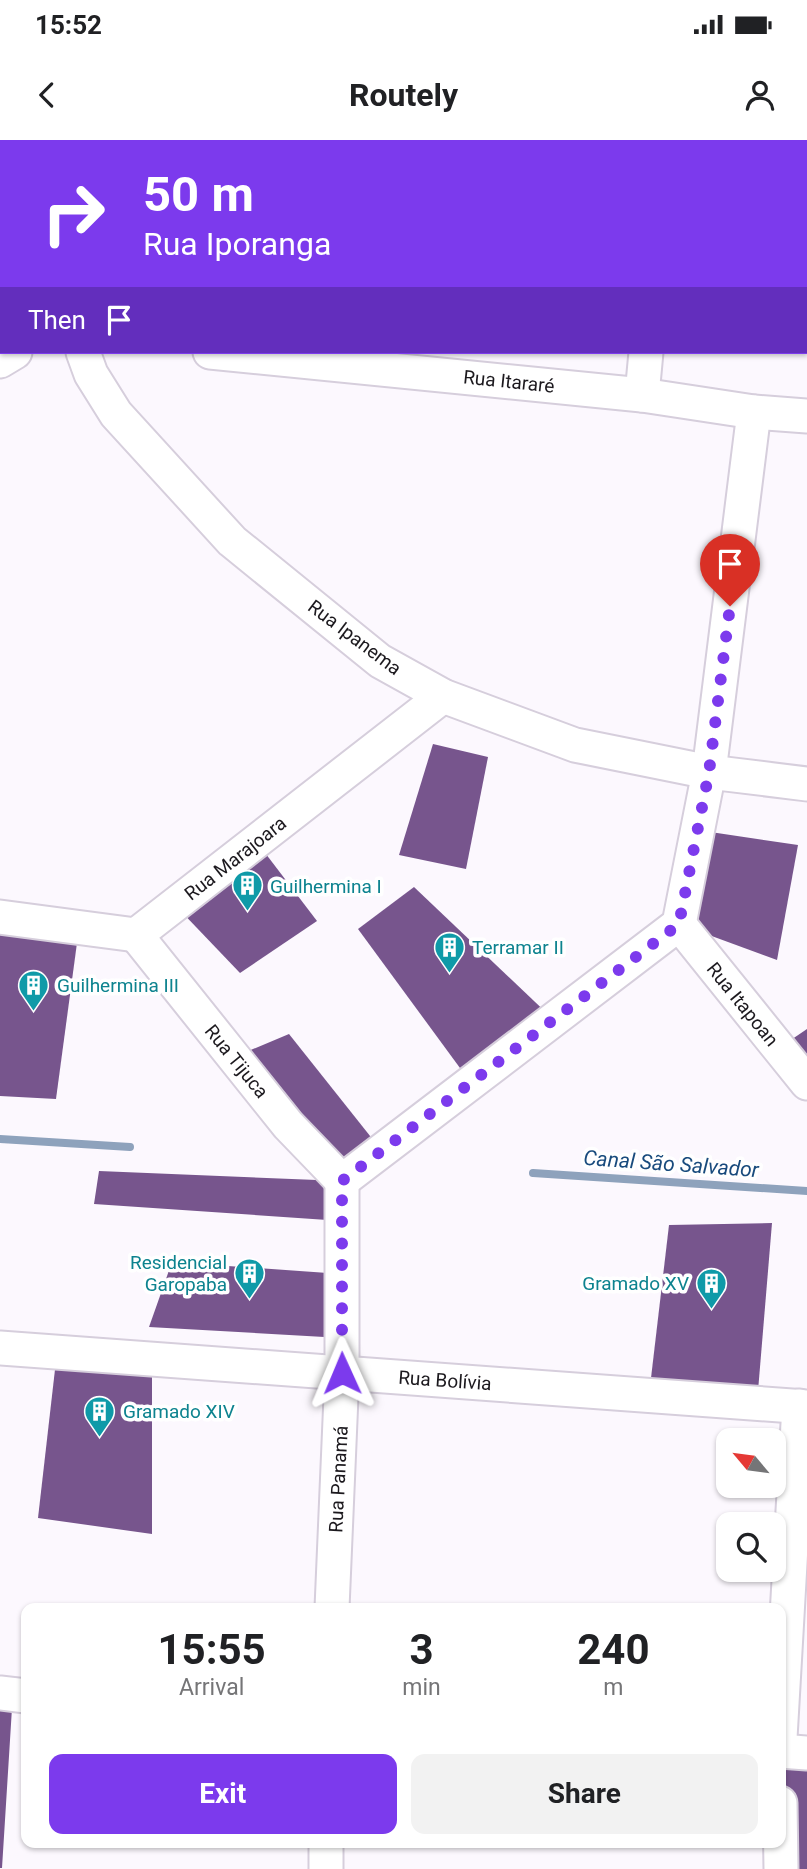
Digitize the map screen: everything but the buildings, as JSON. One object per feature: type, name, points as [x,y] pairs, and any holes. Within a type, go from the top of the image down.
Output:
[{"type":"street","name":"Rua Ipanema","points":[[84,354],[90,374],[116,414],[232,541],[380,661],[443,696],[575,745],[709,772],[807,784]]},
{"type":"street","name":"Rua Itararé","points":[[231,354],[642,394],[807,416]]},
{"type":"street","points":[[642,394],[646,354]]},
{"type":"street","points":[[342,1181],[679,924],[709,772],[754,411]]},
{"type":"street","name":"Rua Marajoara","points":[[136,935],[443,696]]},
{"type":"street","points":[[0,917],[136,935]]},
{"type":"street","name":"Rua Itapoan","points":[[679,924],[807,1083]]},
{"type":"street","name":"Rua Tijuca","points":[[136,935],[288,1125],[342,1181]]},
{"type":"street","name":"Rua Panamá","points":[[332,1603],[342,1373],[342,1181]]},
{"type":"street","name":"Rua Bolívia","points":[[0,1348],[803,1406]]},
{"type":"street","points":[[786,1651],[803,1406]]},
{"type":"street","points":[[0,1693],[21,1695]]},
{"type":"street","points":[[786,1751],[807,1753]]},
{"type":"street","points":[[326,1848],[326,1869]]},
{"type":"street","points":[[781,1848],[781,1869]]},
{"type":"waterway","name":"Canal São Salvador","points":[[0,1139],[130,1147]]},
{"type":"waterway","name":"Canal São Salvador","points":[[533,1173],[807,1191]]},
{"type":"place","name":"Guilhermina I","points":[[247,913]]},
{"type":"place","name":"Terramar II","points":[[449,974]]},
{"type":"place","name":"Guilhermina III","points":[[34,1012]]},
{"type":"place","name":"Residencial Garopaba","points":[[250,1300]]},
{"type":"place","name":"Gramado XV","points":[[712,1310]]},
{"type":"place","name":"Gramado XIV","points":[[100,1438]]},
{"type":"route","points":[[342,1373],[342,1181],[679,924],[709,772],[730,606]]}]
